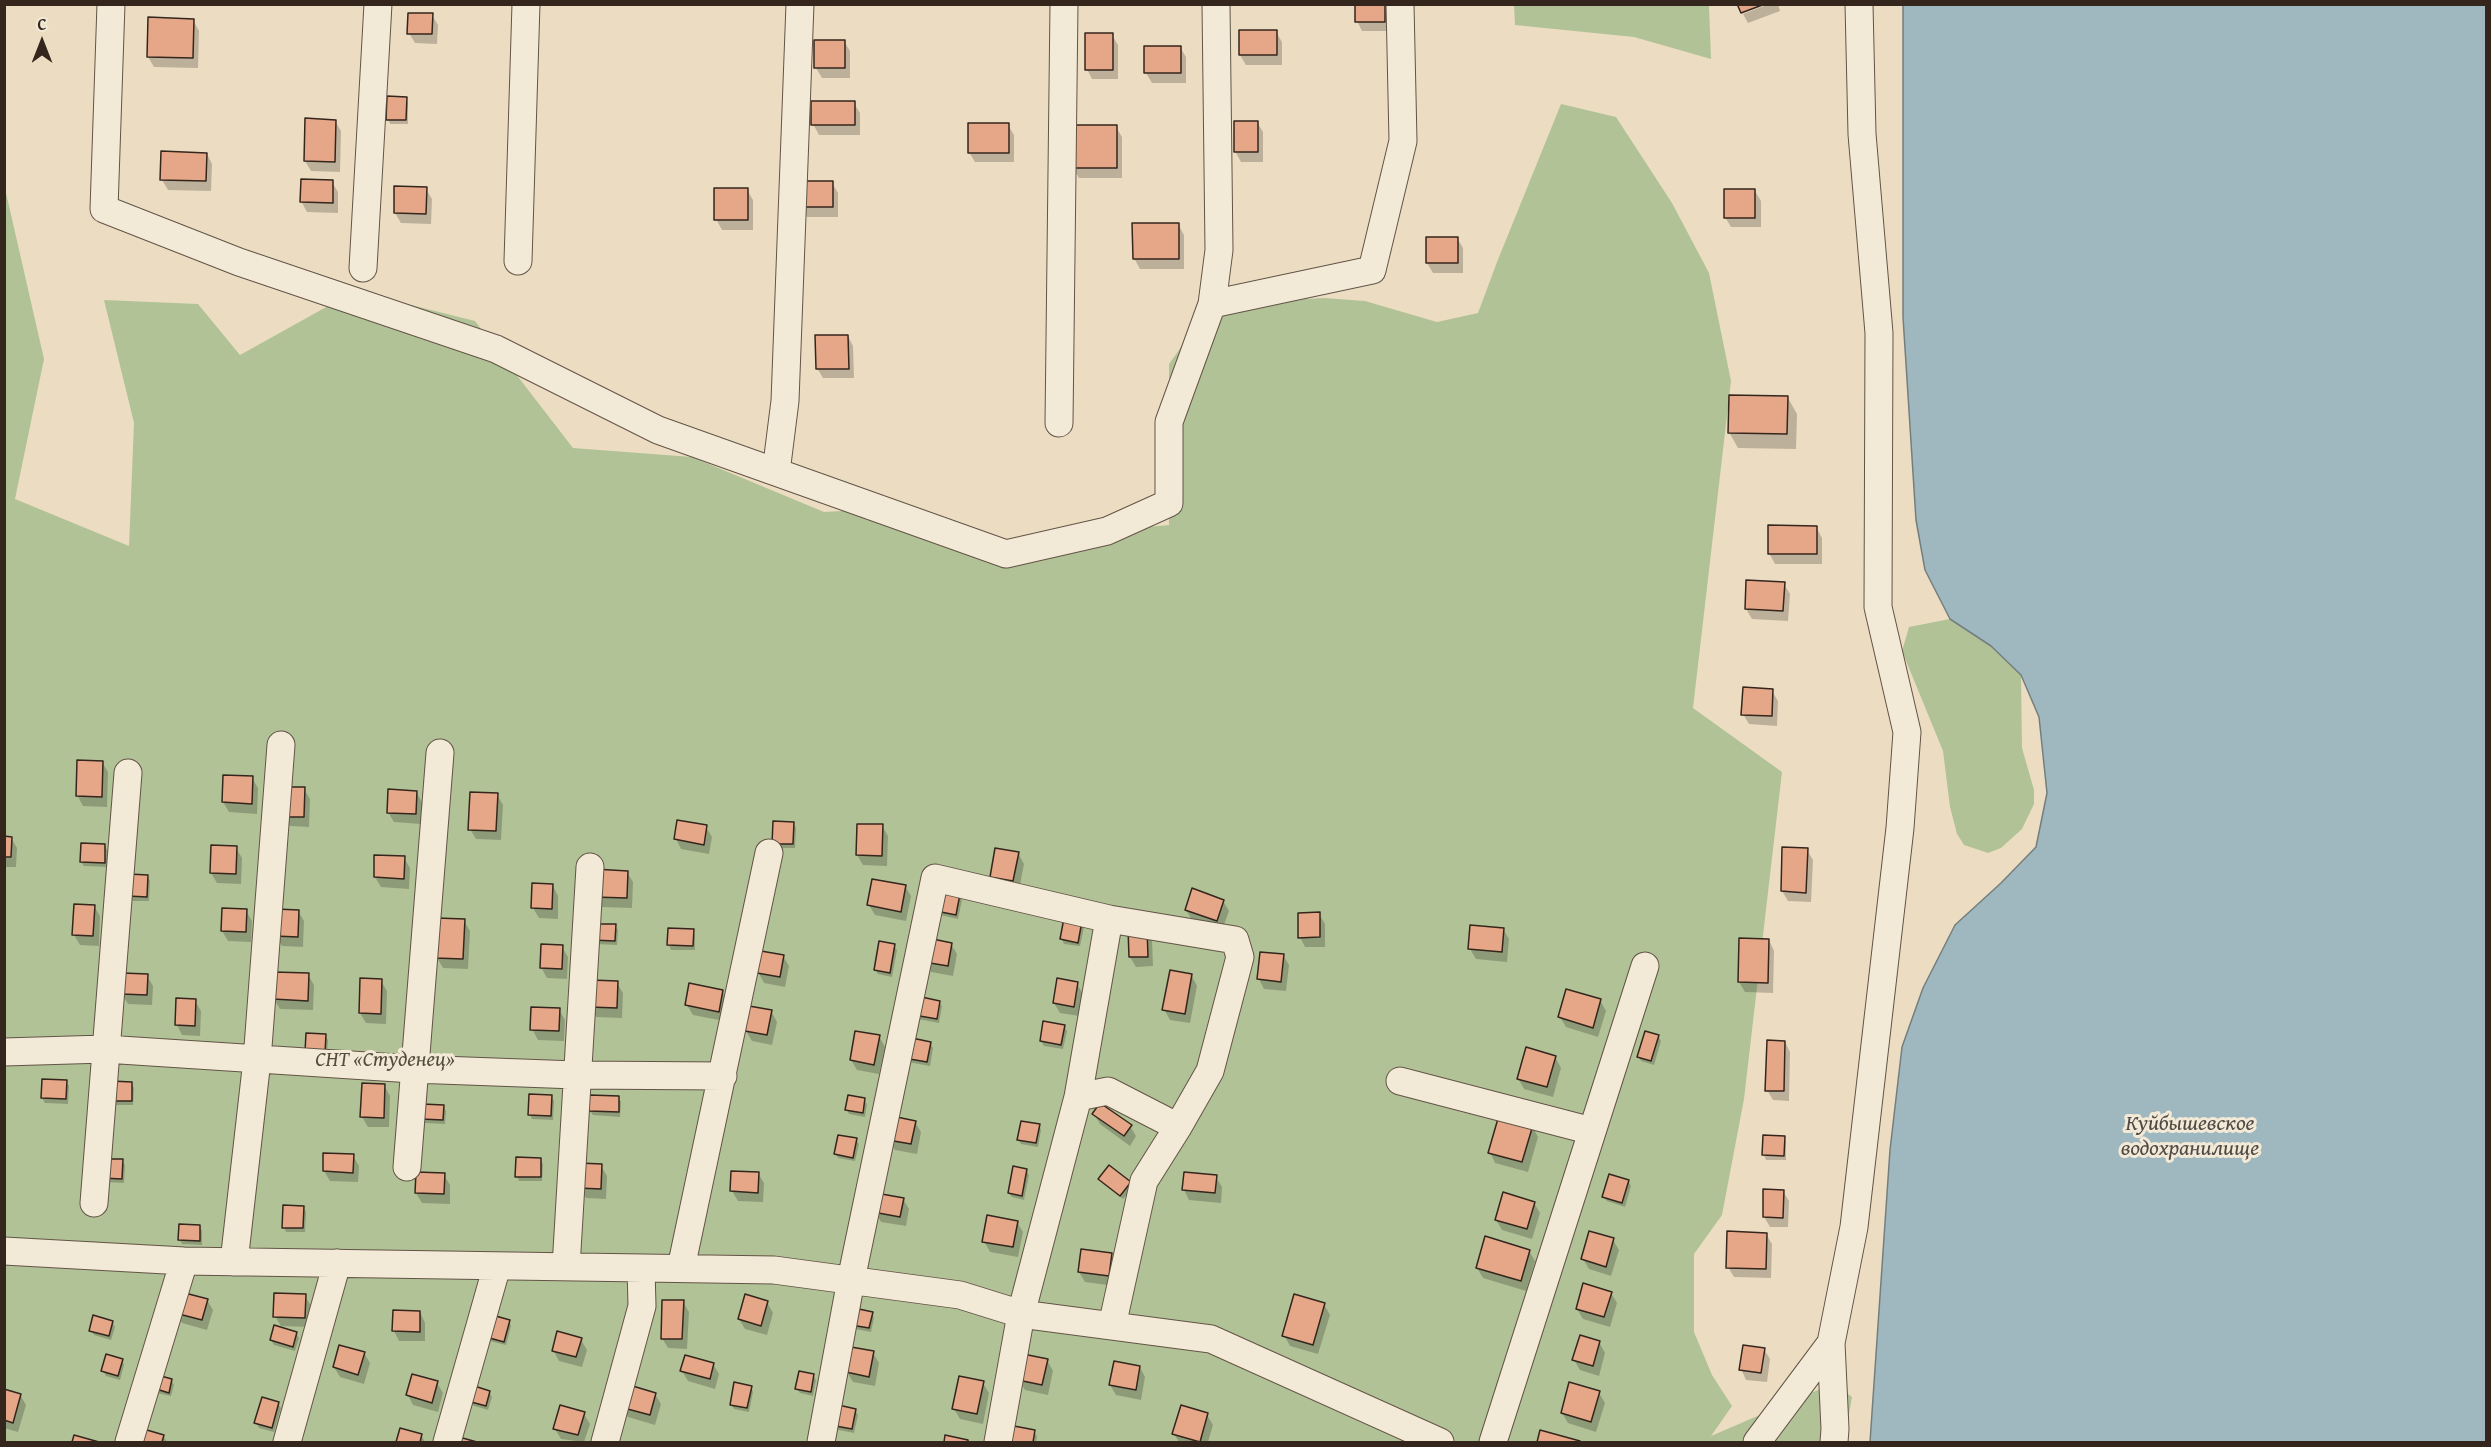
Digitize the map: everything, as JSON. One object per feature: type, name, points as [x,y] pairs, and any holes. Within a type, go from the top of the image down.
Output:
[{"type":"street","points":[[111,4],[104,209],[239,262],[496,349],[658,430],[1006,554],[1107,531],[1169,503],[1169,422],[1212,304],[1219,250],[1216,4]]},
{"type":"street","points":[[363,268],[378,4]]},
{"type":"street","points":[[518,261],[526,4]]},
{"type":"street","points":[[776,472],[785,401],[800,4]]},
{"type":"street","points":[[1059,423],[1064,4]]},
{"type":"street","points":[[1212,304],[1372,270],[1402,141],[1400,4]]},
{"type":"street","points":[[1834,1443],[1831,1343],[1854,1227],[1900,828],[1906,732],[1878,607],[1879,333],[1862,134],[1859,4]]},
{"type":"street","points":[[234,1262],[257,1060],[281,745]]},
{"type":"street","points":[[407,1167],[413,1069],[440,753]]},
{"type":"street","points":[[94,1203],[128,772]]},
{"type":"street","points":[[681,1268],[769,853]]},
{"type":"street","points":[[566,1267],[590,867]]},
{"type":"street","points":[[821,1443],[851,1280],[935,878],[1109,919],[1235,940],[1240,957],[1210,1071],[1144,1181],[1112,1326]]},
{"type":"street","points":[[998,1443],[1021,1314],[1078,1097],[1109,919]]},
{"type":"street","points":[[1493,1443],[1645,966]]},
{"type":"street","points":[[4,1052],[105,1049],[413,1069],[576,1075],[723,1076]]},
{"type":"street","points":[[1400,1081],[1592,1131]]},
{"type":"street","points":[[1078,1097],[1108,1091],[1178,1127]]},
{"type":"street","points":[[6,1256],[234,1262],[774,1270],[851,1280],[960,1295],[1021,1314],[1211,1339],[1440,1443]]},
{"type":"street","points":[[129,1443],[184,1261]]},
{"type":"street","points":[[287,1443],[337,1263]]},
{"type":"street","points":[[447,1443],[497,1266]]},
{"type":"street","points":[[605,1443],[642,1306],[641,1268]]},
{"type":"street","points":[[1757,1443],[1831,1343]]},
{"type":"green space","points":[[1514,5],[1709,5],[1711,59],[1634,37],[1515,25]]},
{"type":"green space","name":"СНТ «Студенец»","points":[[1561,104],[1616,117],[1672,203],[1709,273],[1731,381],[1693,708],[1782,772],[1744,1099],[1722,1215],[1694,1254],[1694,1332],[1712,1375],[1732,1406],[1711,1436],[1834,1383],[1852,1397],[1844,1442],[5,1442],[4,184],[44,359],[15,499],[129,546],[134,423],[104,300],[198,304],[240,355],[355,291],[475,321],[573,448],[692,457],[824,512],[896,508],[943,546],[1169,525],[1169,364],[1212,304],[1324,298],[1365,301],[1437,322],[1478,313]]},
{"type":"green space","points":[[1950,619],[1991,646],[2021,675],[2022,748],[2034,790],[2034,804],[2022,829],[2001,848],[1988,853],[1964,845],[1957,834],[1950,807],[1943,751],[1902,651],[1909,627]]},
{"type":"water","name":"Куйбышевское водохранилище","points":[[1903,5],[2486,5],[2486,1442],[1870,1442],[1890,1150],[1902,1047],[1923,988],[1955,925],[2036,847],[2047,793],[2039,717],[2021,675],[1991,646],[1950,619],[1925,570],[1916,520],[1903,317]]},
{"type":"building","points":[[1355,4],[1385,4],[1385,22],[1355,22]]},
{"type":"building","points":[[1737,4],[1765,4],[1741,13]]},
{"type":"building","points":[[408,13],[433,13],[432,34],[407,34]]},
{"type":"building","points":[[148,17],[194,19],[193,58],[147,57]]},
{"type":"building","points":[[1239,30],[1277,30],[1277,55],[1239,55]]},
{"type":"building","points":[[1085,33],[1113,33],[1113,70],[1085,70]]},
{"type":"building","points":[[814,40],[845,40],[845,68],[814,68]]},
{"type":"building","points":[[1144,46],[1181,46],[1181,73],[1144,73]]},
{"type":"building","points":[[387,96],[407,97],[406,120],[386,120]]},
{"type":"building","points":[[811,101],[855,101],[855,125],[811,125]]},
{"type":"building","points":[[305,118],[336,120],[335,162],[304,161]]},
{"type":"building","points":[[1234,121],[1258,121],[1258,152],[1234,152]]},
{"type":"building","points":[[968,123],[1009,123],[1009,153],[968,153]]},
{"type":"building","points":[[1072,125],[1117,125],[1117,168],[1072,168]]},
{"type":"building","points":[[161,151],[207,153],[206,181],[160,180]]},
{"type":"building","points":[[301,179],[333,180],[333,203],[300,202]]},
{"type":"building","points":[[800,181],[833,181],[833,207],[800,207]]},
{"type":"building","points":[[394,186],[427,187],[426,214],[394,213]]},
{"type":"building","points":[[714,188],[748,188],[748,220],[714,220]]},
{"type":"building","points":[[1724,189],[1755,189],[1755,218],[1724,218]]},
{"type":"building","points":[[1132,223],[1179,223],[1179,259],[1133,259]]},
{"type":"building","points":[[1426,237],[1458,237],[1458,263],[1426,263]]},
{"type":"building","points":[[815,335],[848,335],[849,369],[816,369]]},
{"type":"building","points":[[1729,395],[1788,396],[1787,434],[1728,433]]},
{"type":"building","points":[[1768,525],[1817,526],[1817,554],[1768,554]]},
{"type":"building","points":[[1746,580],[1785,582],[1783,611],[1745,609]]},
{"type":"building","points":[[1743,687],[1773,689],[1772,716],[1741,715]]},
{"type":"building","points":[[77,760],[103,761],[102,797],[76,796]]},
{"type":"building","points":[[223,775],[253,776],[252,804],[222,802]]},
{"type":"building","points":[[284,787],[305,787],[304,817],[283,817]]},
{"type":"building","points":[[388,789],[417,791],[416,814],[387,813]]},
{"type":"building","points":[[470,792],[498,793],[496,831],[468,830]]},
{"type":"building","points":[[677,820],[707,825],[704,845],[674,839]]},
{"type":"building","points":[[773,821],[794,822],[793,844],[772,844]]},
{"type":"building","points":[[857,824],[883,824],[882,856],[856,855]]},
{"type":"building","points":[[4,836],[12,837],[11,857],[4,857]]},
{"type":"building","points":[[81,843],[105,844],[105,863],[80,862]]},
{"type":"building","points":[[211,845],[237,846],[236,874],[210,873]]},
{"type":"building","points":[[1782,847],[1808,848],[1806,893],[1781,891]]},
{"type":"building","points":[[995,848],[1019,852],[1013,881],[990,877]]},
{"type":"building","points":[[374,855],[405,856],[404,879],[374,877]]},
{"type":"building","points":[[594,869],[628,871],[627,898],[593,897]]},
{"type":"building","points":[[129,874],[148,875],[147,897],[128,896]]},
{"type":"building","points":[[872,879],[906,885],[901,912],[867,905]]},
{"type":"building","points":[[532,883],[553,884],[552,909],[531,908]]},
{"type":"building","points":[[1192,888],[1224,900],[1217,921],[1185,910]]},
{"type":"building","points":[[939,890],[960,894],[956,915],[936,911]]},
{"type":"building","points":[[74,904],[95,905],[93,936],[72,935]]},
{"type":"building","points":[[222,908],[247,909],[246,932],[221,931]]},
{"type":"building","points":[[276,909],[299,910],[298,937],[275,936]]},
{"type":"building","points":[[1320,912],[1320,937],[1298,938],[1298,913]]},
{"type":"building","points":[[437,918],[465,919],[463,959],[435,958]]},
{"type":"building","points":[[1064,918],[1082,921],[1078,943],[1060,939]]},
{"type":"building","points":[[593,924],[616,924],[615,941],[592,940]]},
{"type":"building","points":[[1470,925],[1504,928],[1502,952],[1468,949]]},
{"type":"building","points":[[668,928],[694,929],[693,946],[667,945]]},
{"type":"building","points":[[1147,928],[1148,957],[1129,957],[1128,929]]},
{"type":"building","points":[[928,938],[952,943],[948,966],[924,962]]},
{"type":"building","points":[[1739,938],[1769,939],[1768,983],[1738,982]]},
{"type":"building","points":[[879,941],[895,944],[890,973],[874,970]]},
{"type":"building","points":[[541,944],[563,945],[562,969],[540,968]]},
{"type":"building","points":[[761,951],[784,955],[780,977],[757,973]]},
{"type":"building","points":[[1260,952],[1284,954],[1281,982],[1257,979]]},
{"type":"building","points":[[1170,970],[1192,974],[1185,1014],[1162,1010]]},
{"type":"building","points":[[274,972],[309,973],[308,1001],[273,999]]},
{"type":"building","points":[[122,973],[148,974],[147,995],[121,994]]},
{"type":"building","points":[[360,978],[382,979],[381,1014],[359,1013]]},
{"type":"building","points":[[1057,978],[1078,982],[1074,1007],[1053,1003]]},
{"type":"building","points":[[590,980],[618,981],[617,1008],[589,1007]]},
{"type":"building","points":[[689,983],[723,990],[719,1012],[685,1005]]},
{"type":"building","points":[[1566,989],[1601,999],[1593,1028],[1558,1017]]},
{"type":"building","points":[[917,996],[940,1001],[937,1019],[914,1015]]},
{"type":"building","points":[[176,998],[196,999],[195,1026],[175,1025]]},
{"type":"building","points":[[749,1006],[772,1010],[767,1035],[745,1031]]},
{"type":"building","points":[[531,1007],[560,1008],[559,1031],[530,1030]]},
{"type":"building","points":[[1043,1021],[1065,1025],[1061,1045],[1040,1041]]},
{"type":"building","points":[[855,1031],[880,1035],[874,1065],[850,1060]]},
{"type":"building","points":[[1645,1031],[1659,1035],[1651,1061],[1637,1057]]},
{"type":"building","points":[[306,1033],[326,1034],[325,1053],[305,1052]]},
{"type":"building","points":[[907,1037],[931,1042],[927,1062],[904,1058]]},
{"type":"building","points":[[1767,1040],[1785,1041],[1784,1091],[1765,1091]]},
{"type":"building","points":[[1526,1047],[1556,1056],[1547,1087],[1517,1079]]},
{"type":"building","points":[[42,1079],[67,1080],[66,1099],[41,1098]]},
{"type":"building","points":[[111,1081],[132,1082],[132,1101],[110,1101]]},
{"type":"building","points":[[362,1083],[385,1084],[384,1118],[360,1117]]},
{"type":"building","points":[[529,1094],[552,1095],[551,1116],[528,1115]]},
{"type":"building","points":[[589,1095],[619,1096],[619,1112],[589,1111]]},
{"type":"building","points":[[848,1095],[865,1098],[863,1113],[845,1110]]},
{"type":"building","points":[[1100,1103],[1132,1125],[1124,1136],[1092,1114]]},
{"type":"building","points":[[422,1104],[444,1105],[443,1120],[421,1119]]},
{"type":"building","points":[[1499,1115],[1533,1125],[1522,1162],[1488,1153]]},
{"type":"building","points":[[892,1116],[916,1121],[911,1144],[888,1140]]},
{"type":"building","points":[[1021,1121],[1040,1124],[1036,1143],[1017,1140]]},
{"type":"building","points":[[838,1135],[857,1138],[853,1158],[834,1154]]},
{"type":"building","points":[[1763,1135],[1785,1136],[1784,1156],[1762,1155]]},
{"type":"building","points":[[323,1153],[354,1154],[353,1173],[323,1171]]},
{"type":"building","points":[[516,1157],[541,1158],[541,1177],[515,1177]]},
{"type":"building","points":[[102,1159],[123,1159],[122,1179],[102,1178]]},
{"type":"building","points":[[579,1163],[602,1164],[601,1189],[578,1188]]},
{"type":"building","points":[[1109,1165],[1131,1182],[1120,1196],[1098,1179]]},
{"type":"building","points":[[1013,1166],[1027,1169],[1022,1196],[1008,1193]]},
{"type":"building","points":[[731,1171],[759,1172],[758,1193],[730,1191]]},
{"type":"building","points":[[416,1172],[445,1173],[444,1194],[415,1193]]},
{"type":"building","points":[[1184,1172],[1217,1175],[1215,1193],[1182,1190]]},
{"type":"building","points":[[1609,1174],[1629,1180],[1622,1203],[1602,1197]]},
{"type":"building","points":[[1763,1189],[1784,1190],[1783,1218],[1763,1217]]},
{"type":"building","points":[[1503,1192],[1535,1202],[1527,1229],[1495,1220]]},
{"type":"building","points":[[876,1193],[904,1198],[900,1217],[873,1212]]},
{"type":"building","points":[[283,1205],[304,1206],[303,1228],[282,1228]]},
{"type":"building","points":[[987,1215],[1018,1221],[1013,1247],[982,1242]]},
{"type":"building","points":[[179,1224],[200,1225],[200,1241],[178,1240]]},
{"type":"building","points":[[1589,1231],[1614,1238],[1606,1267],[1581,1259]]},
{"type":"building","points":[[1727,1231],[1767,1233],[1766,1269],[1726,1268]]},
{"type":"building","points":[[1485,1236],[1530,1250],[1521,1281],[1476,1268]]},
{"type":"building","points":[[1081,1249],[1112,1253],[1109,1276],[1078,1272]]},
{"type":"building","points":[[1583,1283],[1612,1292],[1604,1317],[1576,1309]]},
{"type":"building","points":[[181,1292],[208,1299],[202,1320],[175,1313]]},
{"type":"building","points":[[274,1293],[306,1294],[305,1318],[273,1317]]},
{"type":"building","points":[[745,1294],[768,1301],[761,1326],[738,1319]]},
{"type":"building","points":[[1294,1294],[1325,1303],[1313,1345],[1282,1336]]},
{"type":"building","points":[[662,1300],[684,1300],[682,1339],[661,1339]]},
{"type":"building","points":[[854,1308],[873,1312],[869,1328],[851,1325]]},
{"type":"building","points":[[393,1310],[420,1311],[420,1332],[392,1331]]},
{"type":"building","points":[[93,1315],[113,1321],[109,1336],[89,1331]]},
{"type":"building","points":[[492,1315],[510,1320],[504,1342],[486,1337]]},
{"type":"building","points":[[274,1325],[297,1332],[293,1347],[270,1340]]},
{"type":"building","points":[[557,1331],[582,1338],[576,1357],[552,1351]]},
{"type":"building","points":[[1580,1335],[1600,1341],[1593,1366],[1572,1360]]},
{"type":"building","points":[[339,1345],[365,1352],[358,1375],[333,1367]]},
{"type":"building","points":[[1743,1345],[1765,1348],[1761,1373],[1739,1370]]},
{"type":"building","points":[[851,1347],[874,1351],[869,1377],[846,1372]]},
{"type":"building","points":[[106,1354],[123,1359],[118,1376],[101,1371]]},
{"type":"building","points":[[1023,1354],[1048,1359],[1042,1385],[1018,1380]]},
{"type":"building","points":[[685,1355],[714,1363],[710,1379],[680,1371]]},
{"type":"building","points":[[1114,1361],[1140,1366],[1136,1390],[1109,1385]]},
{"type":"building","points":[[799,1371],[814,1374],[811,1392],[795,1389]]},
{"type":"building","points":[[412,1374],[438,1381],[432,1403],[406,1395]]},
{"type":"building","points":[[157,1375],[172,1379],[169,1393],[153,1388]]},
{"type":"building","points":[[959,1376],[984,1381],[977,1414],[952,1409]]},
{"type":"building","points":[[734,1382],[752,1386],[747,1408],[730,1405]]},
{"type":"building","points":[[1569,1382],[1600,1391],[1591,1422],[1561,1413]]},
{"type":"building","points":[[468,1384],[490,1391],[486,1406],[464,1400]]},
{"type":"building","points":[[626,1384],[656,1393],[650,1415],[620,1407]]},
{"type":"building","points":[[4,1389],[21,1394],[13,1423],[4,1420]]},
{"type":"building","points":[[262,1397],[279,1402],[272,1428],[254,1423]]},
{"type":"building","points":[[834,1404],[856,1409],[852,1429],[830,1425]]},
{"type":"building","points":[[560,1405],[585,1412],[578,1435],[553,1429]]},
{"type":"building","points":[[1181,1405],[1208,1413],[1200,1442],[1172,1434]]},
{"type":"building","points":[[1014,1426],[1035,1430],[1033,1442],[1010,1442]]},
{"type":"building","points":[[140,1428],[164,1435],[162,1442],[136,1442]]},
{"type":"building","points":[[400,1428],[422,1434],[420,1442],[396,1442]]},
{"type":"building","points":[[1540,1430],[1580,1441],[1580,1442],[1537,1442]]},
{"type":"building","points":[[74,1435],[99,1442],[72,1442]]},
{"type":"building","points":[[945,1435],[968,1440],[968,1442],[944,1442]]},
{"type":"building","points":[[459,1437],[477,1442],[457,1442]]}]
